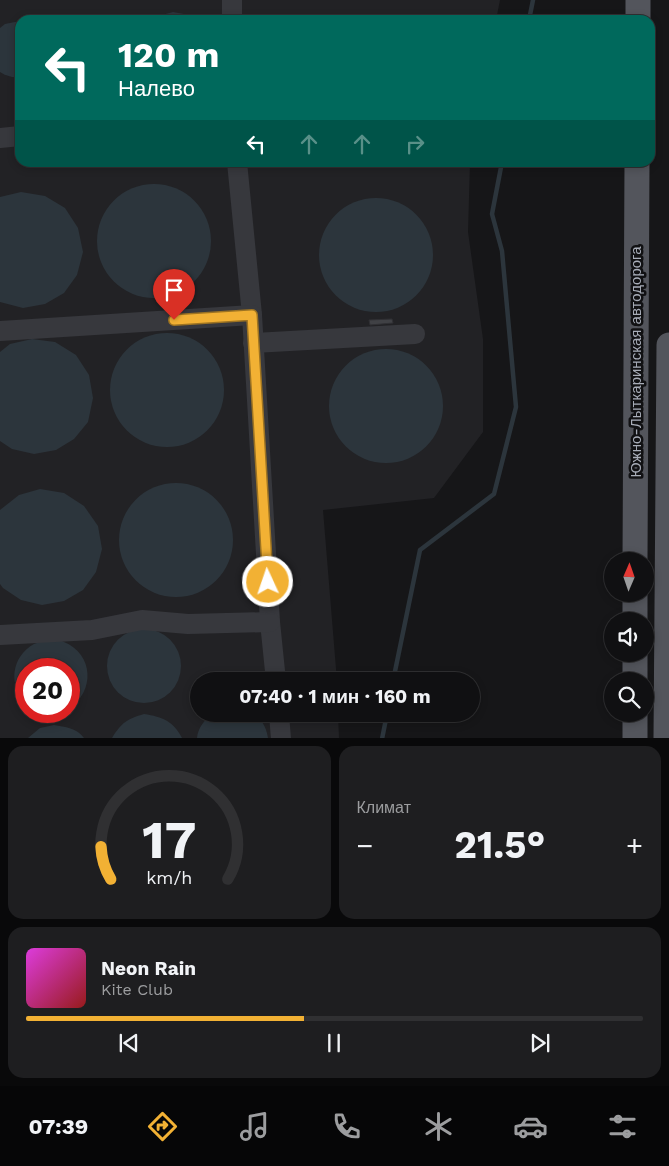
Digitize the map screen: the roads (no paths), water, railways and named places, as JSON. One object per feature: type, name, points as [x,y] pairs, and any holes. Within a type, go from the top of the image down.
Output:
[{"type":"main road","points":[[638,0],[638,15]]},
{"type":"main road","name":"Южно-Лыткаринская автодорога","points":[[635,552],[637,167]]},
{"type":"main road","points":[[666,738],[669,345]]},
{"type":"main road","points":[[635,722],[635,738]]},
{"type":"lane","points":[[232,0],[232,15]]},
{"type":"lane","points":[[0,138],[15,136]]},
{"type":"lane","points":[[237,167],[252,315],[270,622],[275,672]]},
{"type":"lane","points":[[0,331],[252,315]]},
{"type":"lane","points":[[253,343],[415,334]]},
{"type":"lane","points":[[0,635],[92,630],[142,620],[188,624],[270,622]]},
{"type":"lane","points":[[280,722],[281,738]]},
{"type":"waterway","points":[[530,15],[533,0]]},
{"type":"waterway","points":[[395,672],[420,550],[494,494],[516,407],[502,251],[492,214],[501,167]]},
{"type":"waterway","points":[[382,738],[385,722]]}]
